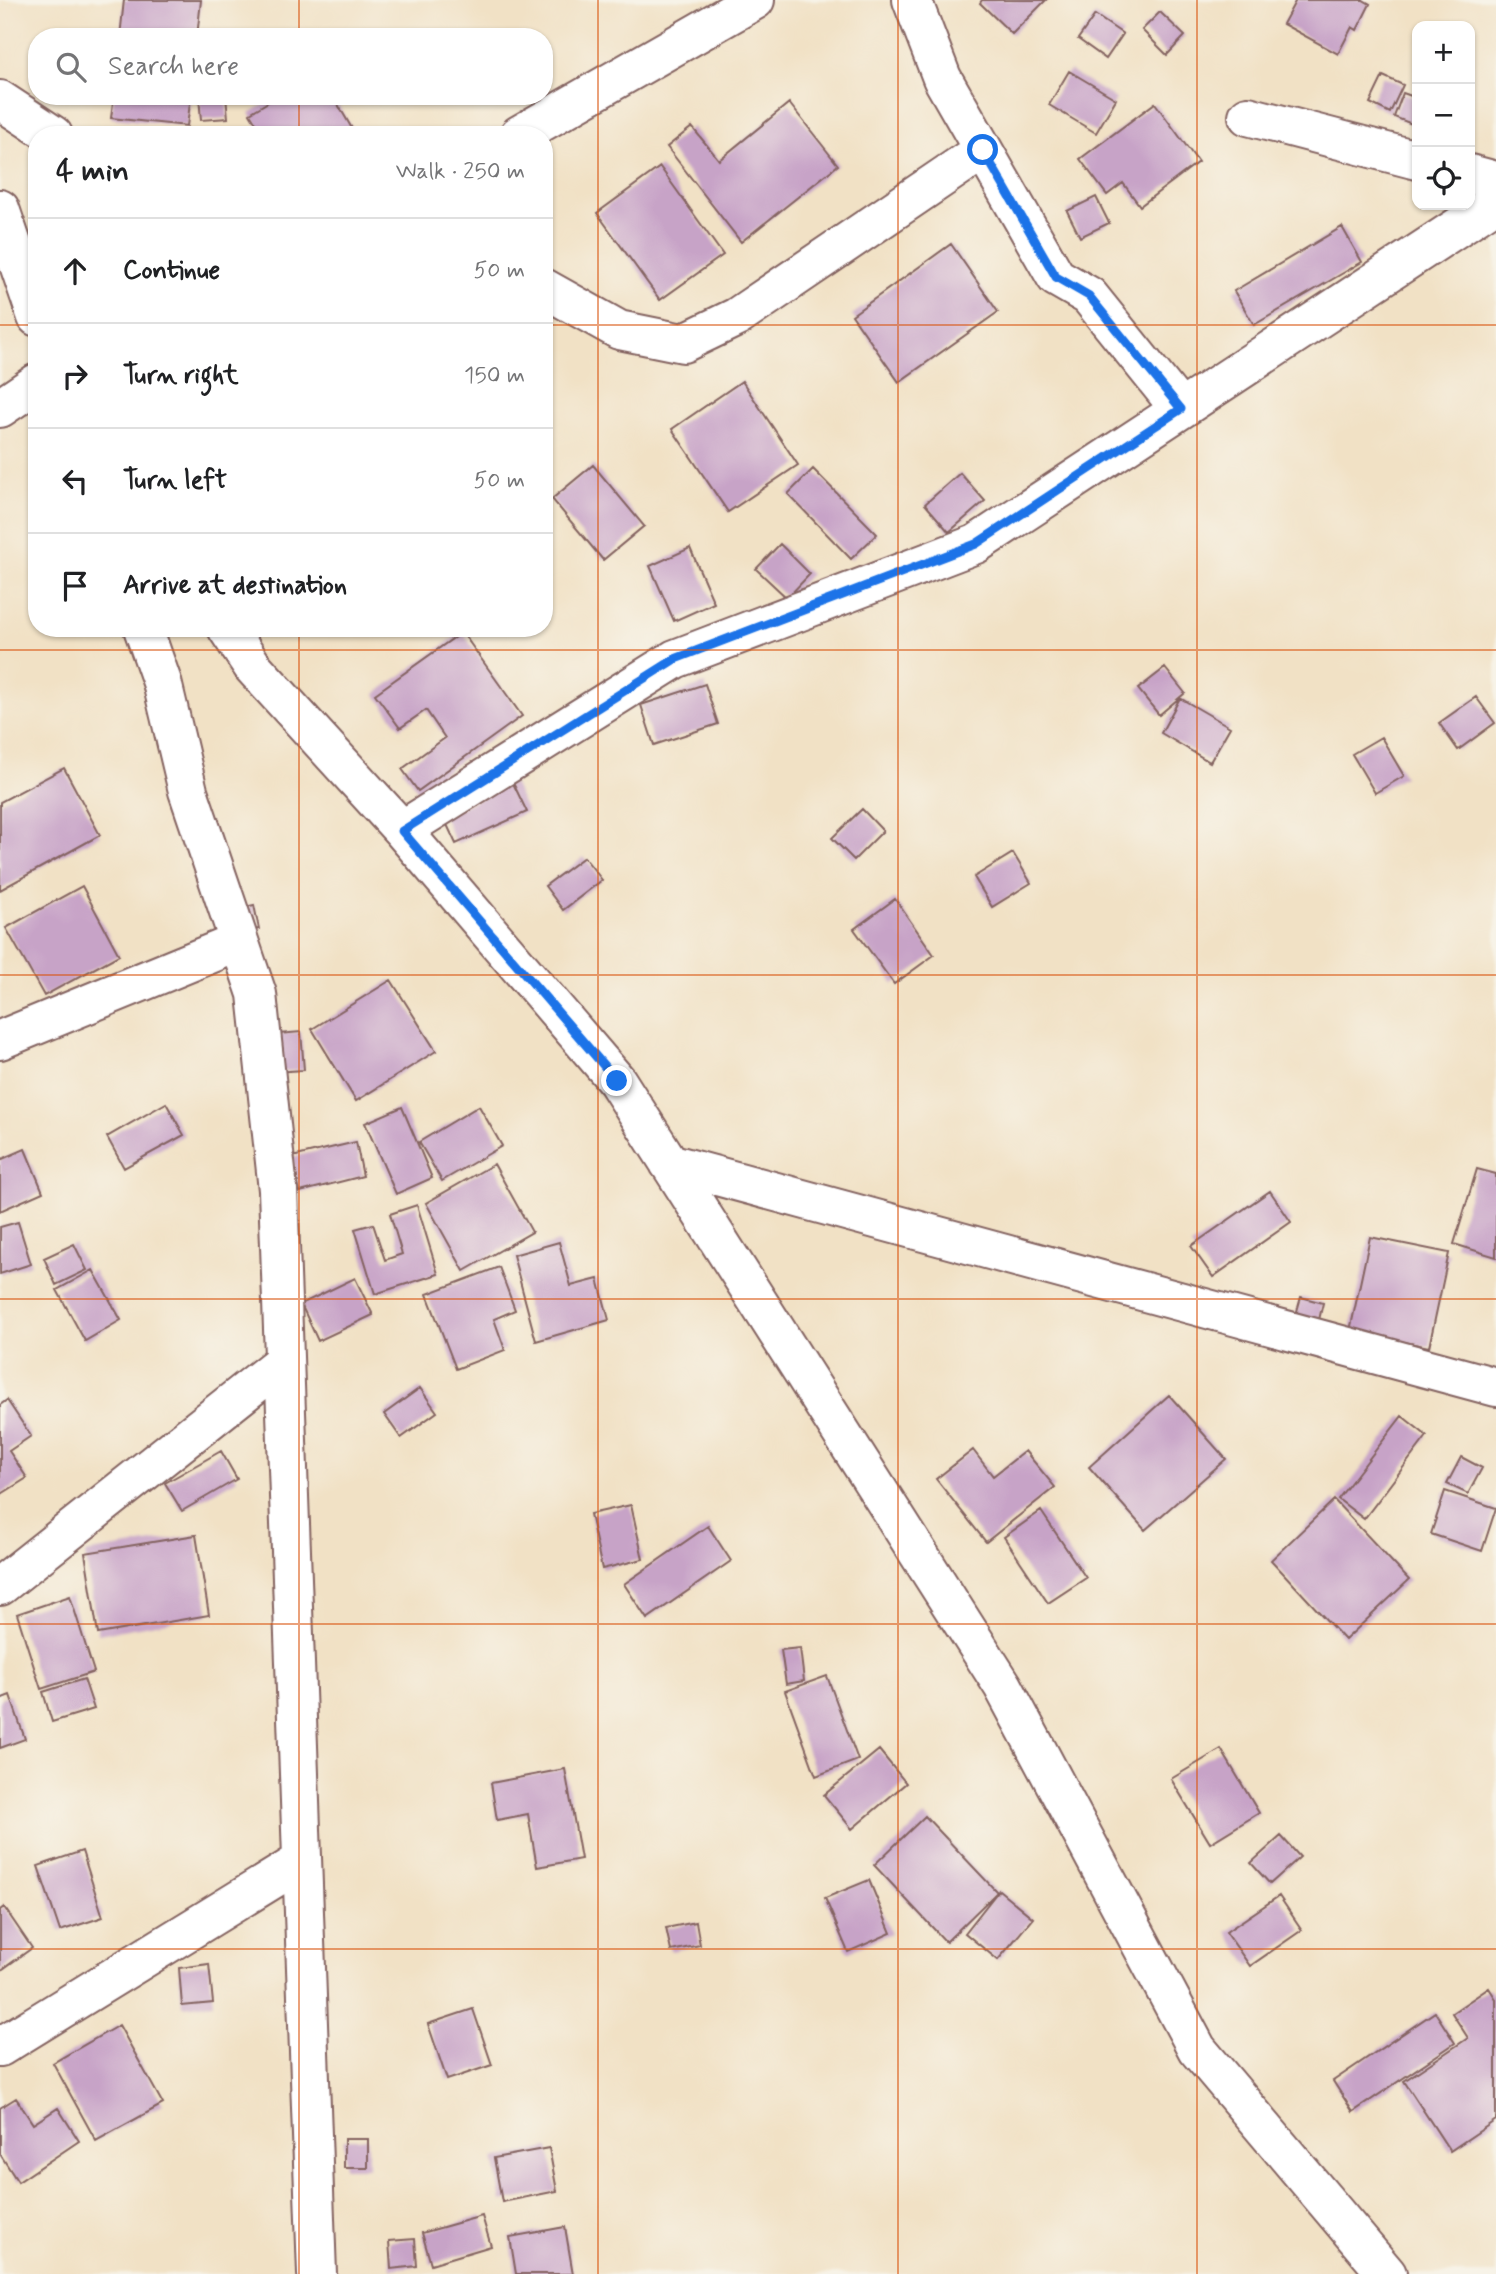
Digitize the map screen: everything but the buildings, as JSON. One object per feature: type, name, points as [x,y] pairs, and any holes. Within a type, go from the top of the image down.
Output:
[{"type":"street","points":[[535,126],[755,0]]},
{"type":"street","points":[[912,0],[942,78],[1056,277],[1089,296],[1181,409]]},
{"type":"street","points":[[0,100],[39,126]]},
{"type":"street","points":[[1248,116],[1412,159]]},
{"type":"street","points":[[553,293],[619,330],[683,343],[737,317],[983,150]]},
{"type":"street","points":[[1475,175],[1496,181]]},
{"type":"street","points":[[402,831],[675,659],[976,544],[1496,202]]},
{"type":"street","points":[[0,209],[28,291]]},
{"type":"street","points":[[0,408],[28,389]]},
{"type":"street","points":[[146,637],[162,682],[188,791],[257,994],[278,1190],[317,2274]]},
{"type":"street","points":[[234,637],[253,667],[402,831],[617,1081],[1003,1686],[1197,2049],[1387,2274]]},
{"type":"street","points":[[0,1040],[239,942]]},
{"type":"street","points":[[669,1163],[1496,1387]]},
{"type":"street","points":[[0,1586],[284,1361]]},
{"type":"street","points":[[0,2047],[302,1861]]},
{"type":"route","points":[[617,1081],[402,831],[675,659],[708,644],[976,544],[1181,409],[1089,296],[1056,277],[983,150]]}]
